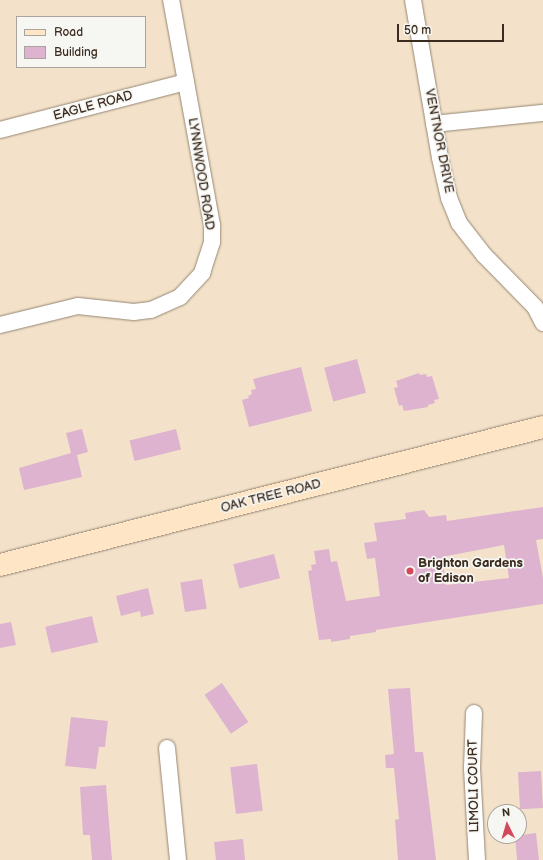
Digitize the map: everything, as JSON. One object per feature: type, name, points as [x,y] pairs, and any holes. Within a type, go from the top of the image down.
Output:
[{"type":"main road","name":"OAK TREE ROAD","points":[[0,565],[543,427]]},
{"type":"street","name":"LYNNWOOD ROAD","points":[[0,325],[78,306],[134,312],[151,310],[180,297],[192,286],[208,258],[212,225],[171,0]]},
{"type":"street","name":"VENTNOR DRIVE","points":[[413,0],[434,124],[449,198],[459,223],[484,255],[535,307],[543,323]]},
{"type":"street","name":"EAGLE ROAD","points":[[0,130],[186,82]]},
{"type":"street","points":[[434,124],[543,113]]},
{"type":"street","name":"LIMOLI COURT","points":[[474,713],[472,768],[477,860]]},
{"type":"street","points":[[167,748],[178,860]]},
{"type":"building","points":[[357,359],[366,393],[333,402],[324,368]]},
{"type":"building","points":[[301,367],[312,411],[249,427],[242,400],[249,398],[248,396],[252,394],[251,390],[256,389],[253,379]]},
{"type":"building","points":[[419,373],[420,375],[426,374],[427,377],[432,376],[439,399],[434,400],[435,403],[428,405],[428,407],[404,411],[402,405],[399,406],[394,388],[398,387],[396,381]]},
{"type":"building","points":[[82,429],[88,452],[77,455],[82,477],[24,490],[19,468],[71,453],[66,433]]},
{"type":"building","points":[[176,429],[181,449],[135,461],[129,441]]},
{"type":"building","name":"Brighton Gardens of Edison","points":[[543,507],[543,539],[536,540],[543,578],[543,604],[376,630],[376,632],[350,636],[350,639],[331,642],[331,639],[319,640],[308,571],[312,570],[311,565],[316,564],[314,551],[329,549],[331,562],[337,561],[346,601],[380,596],[375,558],[367,559],[364,543],[377,541],[374,523],[406,519],[405,513],[424,510],[429,517],[446,515],[447,521]],"holes":[[[504,545],[509,578],[446,585],[442,557]]]},
{"type":"building","points":[[274,554],[280,578],[239,588],[233,564]]},
{"type":"building","points":[[202,579],[207,609],[185,612],[180,582]]},
{"type":"building","points":[[148,588],[154,614],[141,617],[140,611],[121,616],[116,596]]},
{"type":"building","points":[[92,616],[98,642],[51,653],[45,627]]},
{"type":"building","points":[[11,622],[16,645],[0,648],[0,624]]},
{"type":"building","points":[[222,683],[248,722],[231,734],[205,695]]},
{"type":"building","points":[[410,688],[415,752],[423,752],[436,860],[398,860],[395,820],[399,819],[394,768],[386,768],[385,755],[394,754],[388,689]]},
{"type":"building","points":[[71,717],[108,721],[105,747],[99,747],[96,769],[65,766]]},
{"type":"building","points":[[257,764],[263,811],[236,814],[230,767]]},
{"type":"building","points":[[541,771],[543,808],[527,809],[527,804],[520,804],[518,772]]},
{"type":"building","points":[[106,785],[112,860],[92,860],[90,835],[83,835],[80,787]]},
{"type":"building","points":[[536,833],[539,860],[517,860],[516,844],[527,844],[527,834]]},
{"type":"building","points":[[243,839],[245,860],[216,860],[214,842]]},
{"type":"place","name":"Brighton Gardens of Edison","points":[[410,571]]}]
